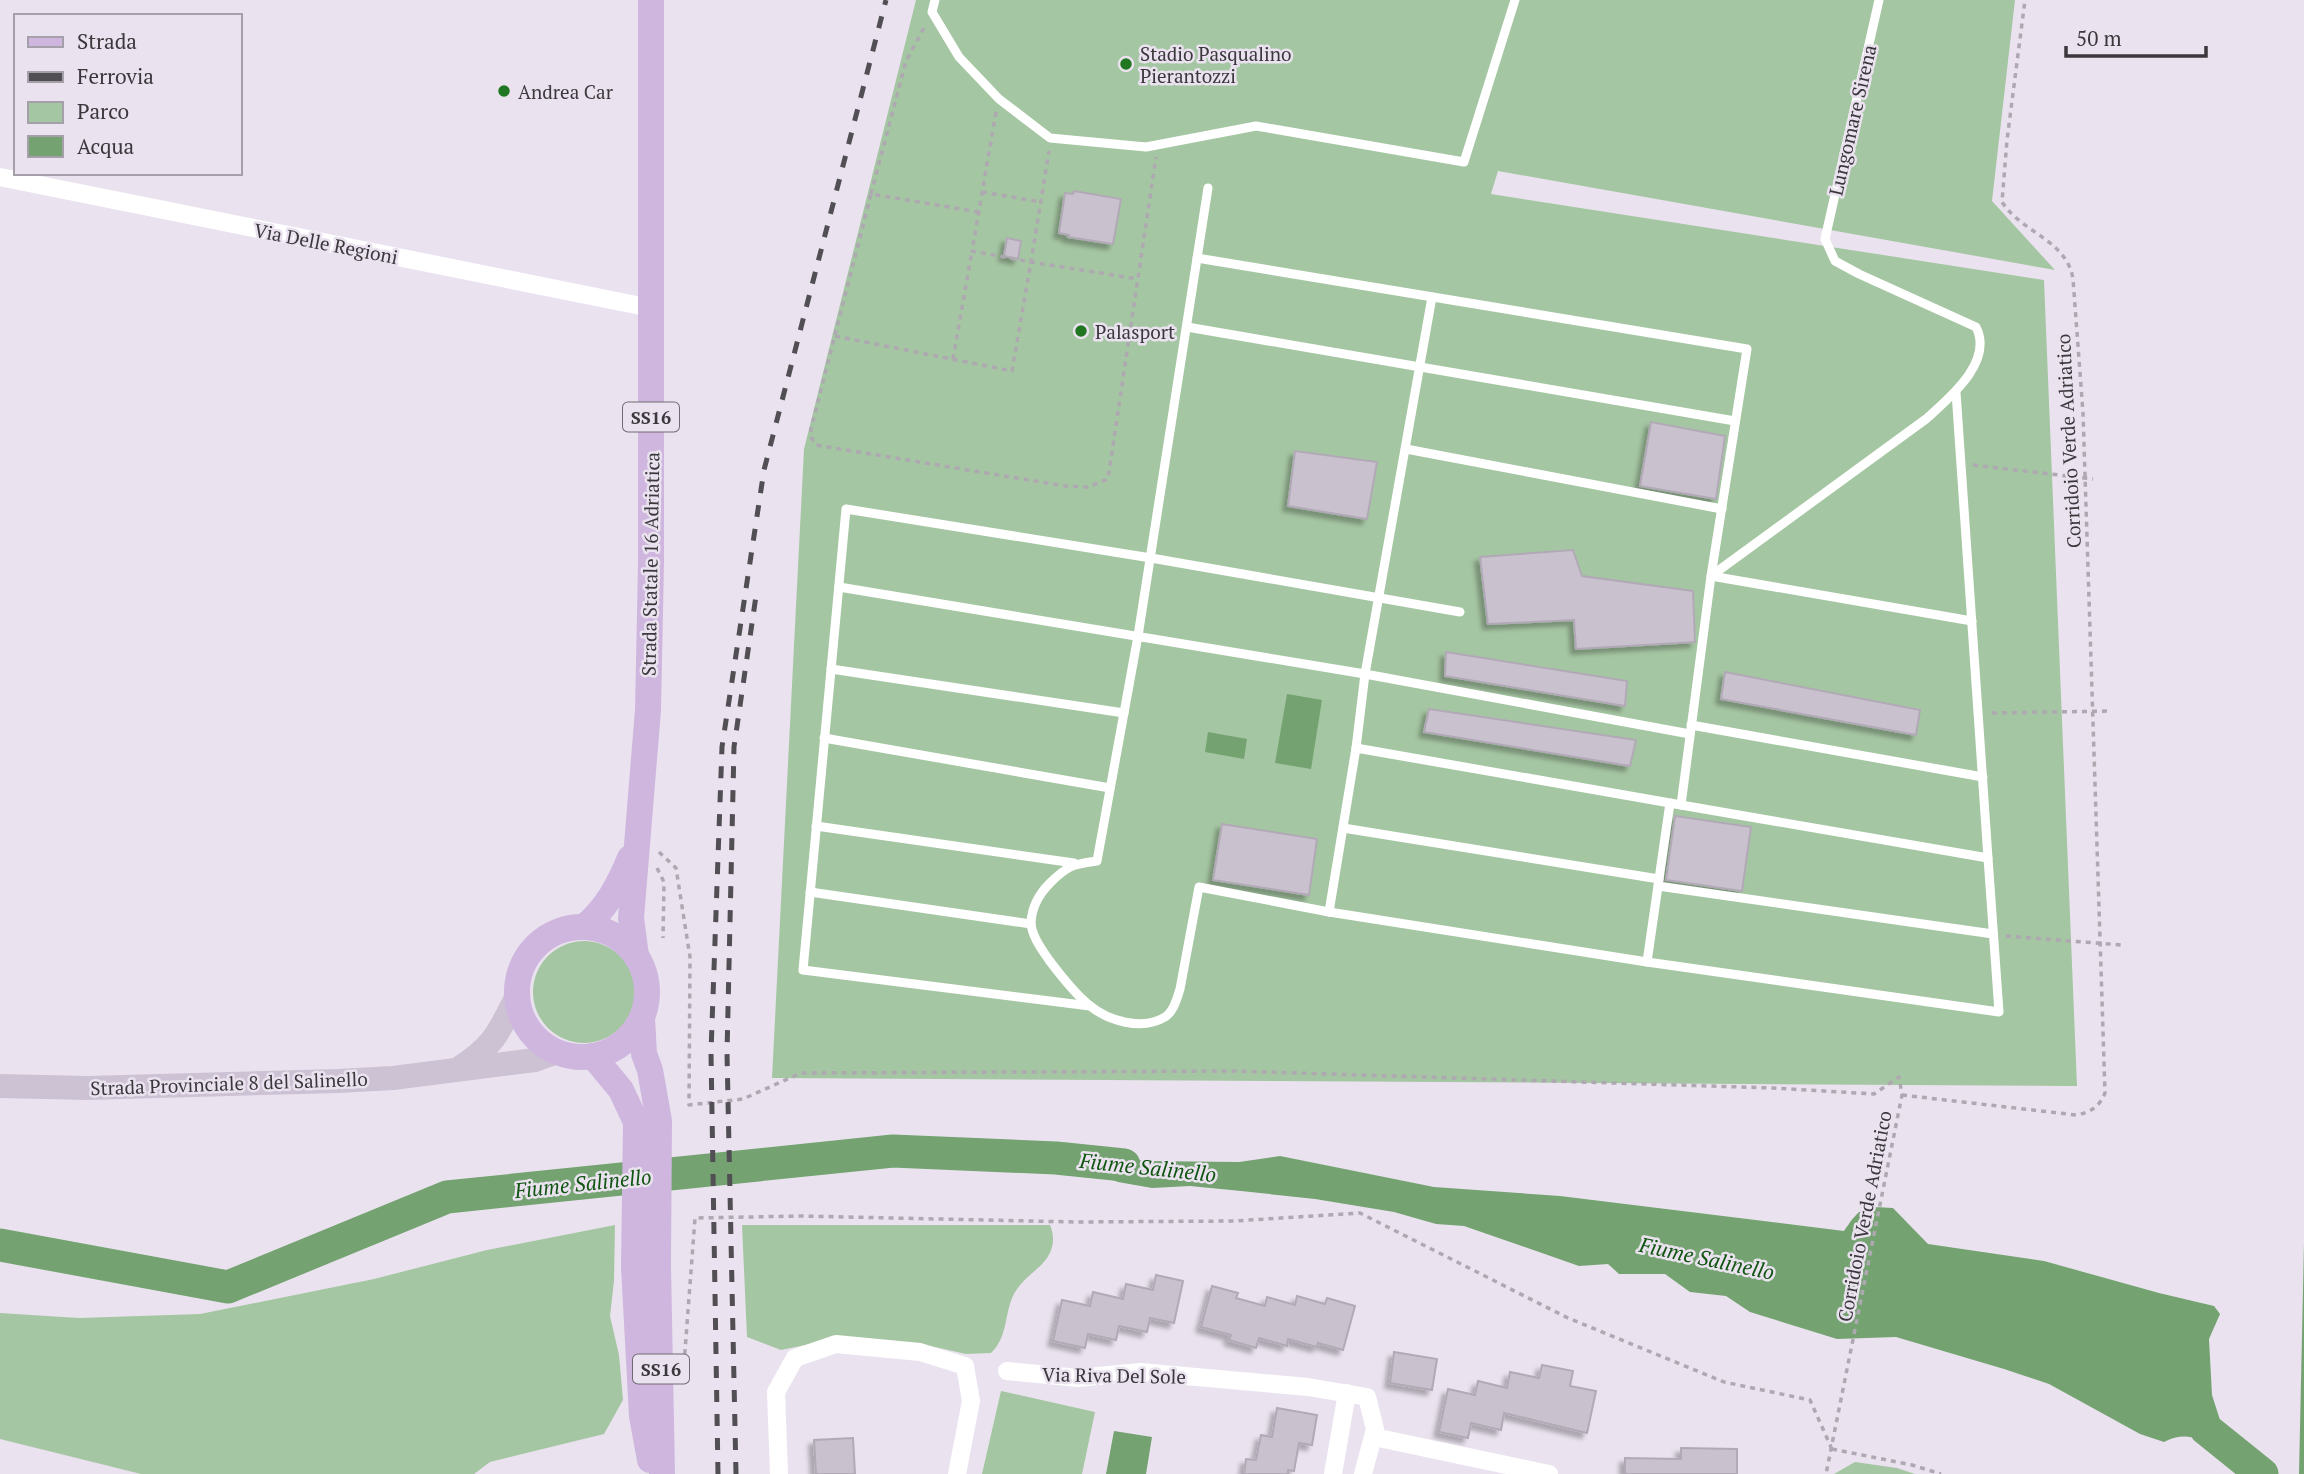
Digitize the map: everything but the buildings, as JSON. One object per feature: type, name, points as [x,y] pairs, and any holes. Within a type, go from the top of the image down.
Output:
[{"type":"main road","name":"Strada Statale 16 Adriatica","points":[[651,0],[651,563],[648,710],[631,918],[636,956],[645,975],[647,997],[642,1018],[644,1054],[650,1070],[659,1121],[646,1266],[642,1416],[653,1474]]},
{"type":"main road","name":"Strada Statale 16 Adriatica","points":[[584,927],[604,906],[621,879],[639,833]]},
{"type":"main road","points":[[636,956],[621,940],[602,930],[584,927],[560,930],[542,940],[527,956],[519,975],[517,996],[520,1013],[529,1030],[541,1043],[574,1057],[593,1056],[613,1049],[630,1036],[642,1018]]},
{"type":"main road","name":"Strada Provinciale 8 del Salinello","points":[[458,1069],[495,1040],[517,996]]},
{"type":"main road","name":"Strada Provinciale 8 del Salinello","points":[[0,1086],[87,1088],[393,1078],[535,1060],[557,1052]]},
{"type":"main road","name":"Strada Statale 16 Adriatica","points":[[593,1056],[621,1090],[636,1122],[662,1474]]},
{"type":"street","name":"Via Delle Regioni","points":[[0,177],[651,308]]},
{"type":"street","points":[[779,1474],[776,1392],[795,1358],[836,1345],[920,1352],[965,1366],[971,1401],[957,1474]]},
{"type":"street","name":"Via Riva Del Sole","points":[[1007,1371],[1078,1378],[1140,1372],[1308,1387],[1367,1397],[1375,1429],[1363,1474]]},
{"type":"street","points":[[1335,1474],[1347,1393]]},
{"type":"street","points":[[1374,1437],[1549,1474]]},
{"type":"lane","points":[[935,0],[932,12],[959,57],[999,99],[1050,138],[1146,147],[1256,126],[1464,162],[1515,0]]},
{"type":"lane","name":"Lungomare Sirena","points":[[1879,0],[1825,239],[1835,261],[1976,327],[1981,336],[1980,349],[1970,372],[1956,392]]},
{"type":"lane","points":[[816,826],[1074,863],[1097,861],[1151,558],[1208,188]]},
{"type":"lane","points":[[1197,258],[1746,349],[1711,576],[1681,805]]},
{"type":"lane","points":[[1329,912],[1356,748],[1365,674],[1432,297]]},
{"type":"lane","points":[[1186,327],[1735,421]]},
{"type":"lane","points":[[1460,612],[1151,558],[846,509],[803,970],[1090,1006],[1125,1022],[1144,1024],[1166,1016],[1175,1004],[1199,887],[1329,912],[1999,1013],[1956,392]]},
{"type":"lane","points":[[1711,576],[1926,419],[1956,392]]},
{"type":"lane","points":[[1405,449],[1721,509]]},
{"type":"lane","points":[[1711,576],[1972,621]]},
{"type":"lane","points":[[839,587],[1983,777]]},
{"type":"lane","points":[[831,669],[1124,713]]},
{"type":"lane","points":[[824,738],[1110,788]]},
{"type":"lane","points":[[1356,748],[1988,858]]},
{"type":"lane","points":[[1647,962],[1670,803]]},
{"type":"lane","points":[[1343,828],[1658,883],[1993,934]]},
{"type":"lane","points":[[1074,863],[1042,892],[1033,910],[1031,924],[1042,950],[1070,986],[1090,1006]]},
{"type":"lane","points":[[810,892],[1031,924]]},
{"type":"path","name":"Corridoio Verde Adriatico","points":[[1826,1474],[1902,1095],[2077,1115],[2094,1108],[2105,1093],[2086,490],[2082,399],[2071,267],[2059,250],[2014,216],[2002,202],[2025,0]]},
{"type":"path","points":[[932,12],[906,61],[811,429],[811,437],[816,445],[1065,486],[1088,487],[1108,479],[1158,144]]},
{"type":"path","points":[[953,359],[999,99]]},
{"type":"path","points":[[835,336],[1012,371],[1050,138]]},
{"type":"path","points":[[982,191],[1041,202]]},
{"type":"path","points":[[871,194],[979,212]]},
{"type":"path","points":[[972,251],[1138,279]]},
{"type":"path","points":[[1961,464],[2093,479]]},
{"type":"path","points":[[1978,713],[2112,711]]},
{"type":"path","points":[[639,833],[676,868],[690,957],[689,1105],[743,1099],[801,1073],[1233,1071],[1773,1088],[1874,1094],[1899,1077],[1902,1095]]},
{"type":"path","points":[[1993,934],[2122,945]]},
{"type":"path","points":[[683,1376],[695,1218],[801,1216],[1076,1222],[1234,1221],[1360,1213],[1568,1318],[1724,1382],[1810,1400],[1832,1449],[1912,1465],[1941,1474]]},
{"type":"green space","points":[[916,0],[2015,0],[1992,201],[2055,270],[1498,171],[1491,194],[2044,280],[2077,1086],[772,1078],[804,449]]},
{"type":"green space","points":[[584,941],[603,945],[620,956],[631,973],[635,992],[631,1011],[620,1028],[603,1039],[584,1043],[565,1039],[548,1028],[537,1011],[533,992],[537,973],[548,956],[565,945]]},
{"type":"green space","points":[[615,1225],[610,1316],[619,1355],[623,1400],[604,1434],[490,1462],[474,1474],[141,1474],[0,1439],[0,1313],[79,1318],[200,1314],[374,1279],[487,1250]]},
{"type":"green space","points":[[742,1225],[1050,1225],[1053,1242],[1050,1254],[1017,1289],[1001,1338],[991,1353],[966,1354],[872,1339],[835,1339],[781,1350],[747,1337]]},
{"type":"green space","points":[[1001,1391],[1095,1412],[1082,1474],[982,1474]]},
{"type":"green space","points":[[1855,1462],[1897,1468],[1915,1474],[1834,1474]]},
{"type":"water","points":[[1287,694],[1322,700],[1311,769],[1275,763]]},
{"type":"water","points":[[1208,732],[1247,739],[1244,759],[1205,752]]},
{"type":"water","points":[[1077,1152],[1147,1161],[1239,1162],[1280,1156],[1434,1187],[1560,1196],[1844,1231],[1864,1209],[1893,1208],[1928,1244],[2044,1261],[2214,1306],[2220,1314],[2209,1339],[2212,1395],[2220,1420],[2246,1452],[2237,1467],[2203,1441],[2185,1436],[2164,1442],[2140,1434],[2049,1384],[1896,1337],[1837,1339],[1750,1312],[1726,1296],[1690,1292],[1665,1274],[1619,1274],[1608,1264],[1579,1266],[1464,1226],[1436,1224],[1394,1212],[1315,1199],[1190,1186],[1152,1188],[1118,1182],[1080,1168]]},
{"type":"water","points":[[2304,1243],[2304,1474],[2299,1474]]},
{"type":"water","points":[[1114,1431],[1152,1437],[1146,1474],[1106,1474]]},
{"type":"waterway","name":"Fiume Salinello","points":[[0,1245],[228,1287],[447,1197],[893,1151],[1056,1158],[1124,1165]]},
{"type":"waterway","name":"Fiume Salinello","points":[[2206,1429],[2262,1474]]},
{"type":"railway","points":[[718,1474],[711,1052],[722,747],[764,470],[886,0]]},
{"type":"railway","points":[[736,1474],[727,1053],[734,747],[757,589]]},
{"type":"place","name":"Stadio Pasqualino Pierantozzi","points":[[1126,64]]},
{"type":"place","name":"Andrea Car","points":[[504,91]]},
{"type":"place","name":"Palasport","points":[[1081,331]]}]
